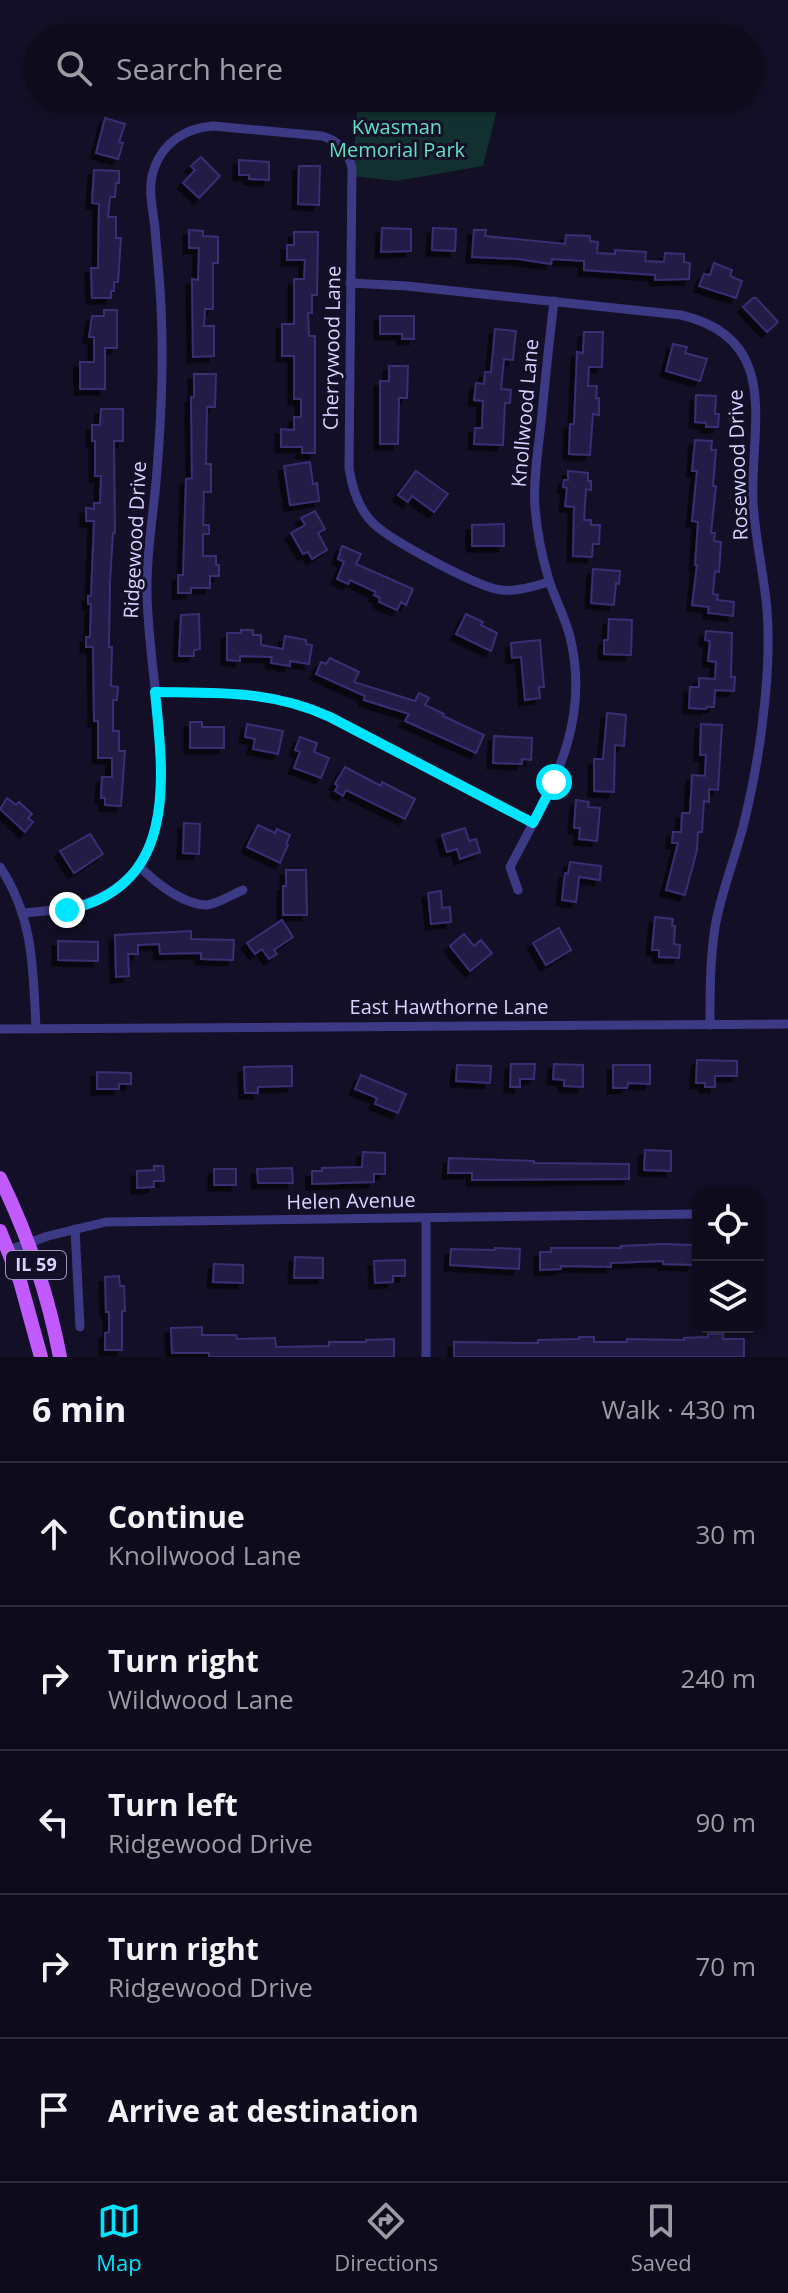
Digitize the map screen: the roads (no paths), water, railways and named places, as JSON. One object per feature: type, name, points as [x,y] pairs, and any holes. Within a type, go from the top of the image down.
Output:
[{"type":"main road","name":"IL 59","points":[[0,1178],[28,1241],[45,1291],[60,1357]]},
{"type":"main road","name":"IL 59","points":[[0,1231],[27,1304],[41,1357]]},
{"type":"street","name":"Cherrywood Lane","points":[[176,138],[197,128],[213,126],[322,136],[338,142],[352,168],[349,468],[359,503],[372,523],[402,543],[488,587],[508,591],[549,582]]},
{"type":"street","name":"Ridgewood Drive","points":[[24,913],[67,910],[110,893],[140,867],[153,840],[159,813],[160,755],[147,627],[147,580],[160,437],[162,354],[159,272],[150,188],[156,163],[169,142],[176,138]]},
{"type":"street","name":"Rosewood Drive","points":[[350,283],[407,286],[681,315],[695,318],[729,337],[743,355],[754,382],[757,407],[753,501],[767,609],[768,666],[753,783],[715,930],[710,976],[710,1025]]},
{"type":"street","name":"Knollwood Lane","points":[[518,890],[510,867],[562,763],[575,712],[575,665],[570,637],[549,582],[537,530],[535,487],[554,301]]},
{"type":"street","points":[[155,692],[253,694],[301,704],[533,823]]},
{"type":"street","points":[[0,867],[24,913],[32,959],[36,1028]]},
{"type":"street","points":[[140,867],[156,883],[185,899],[208,905],[243,890]]},
{"type":"street","name":"East Hawthorne Lane","points":[[0,1029],[788,1024]]},
{"type":"street","name":"Helen Avenue","points":[[9,1250],[28,1241],[106,1222],[692,1214]]},
{"type":"street","points":[[426,1218],[426,1357]]},
{"type":"street","points":[[75,1229],[80,1327]]},
{"type":"park label","name":"Kwasman Memorial Park","points":[[397,138]]}]
